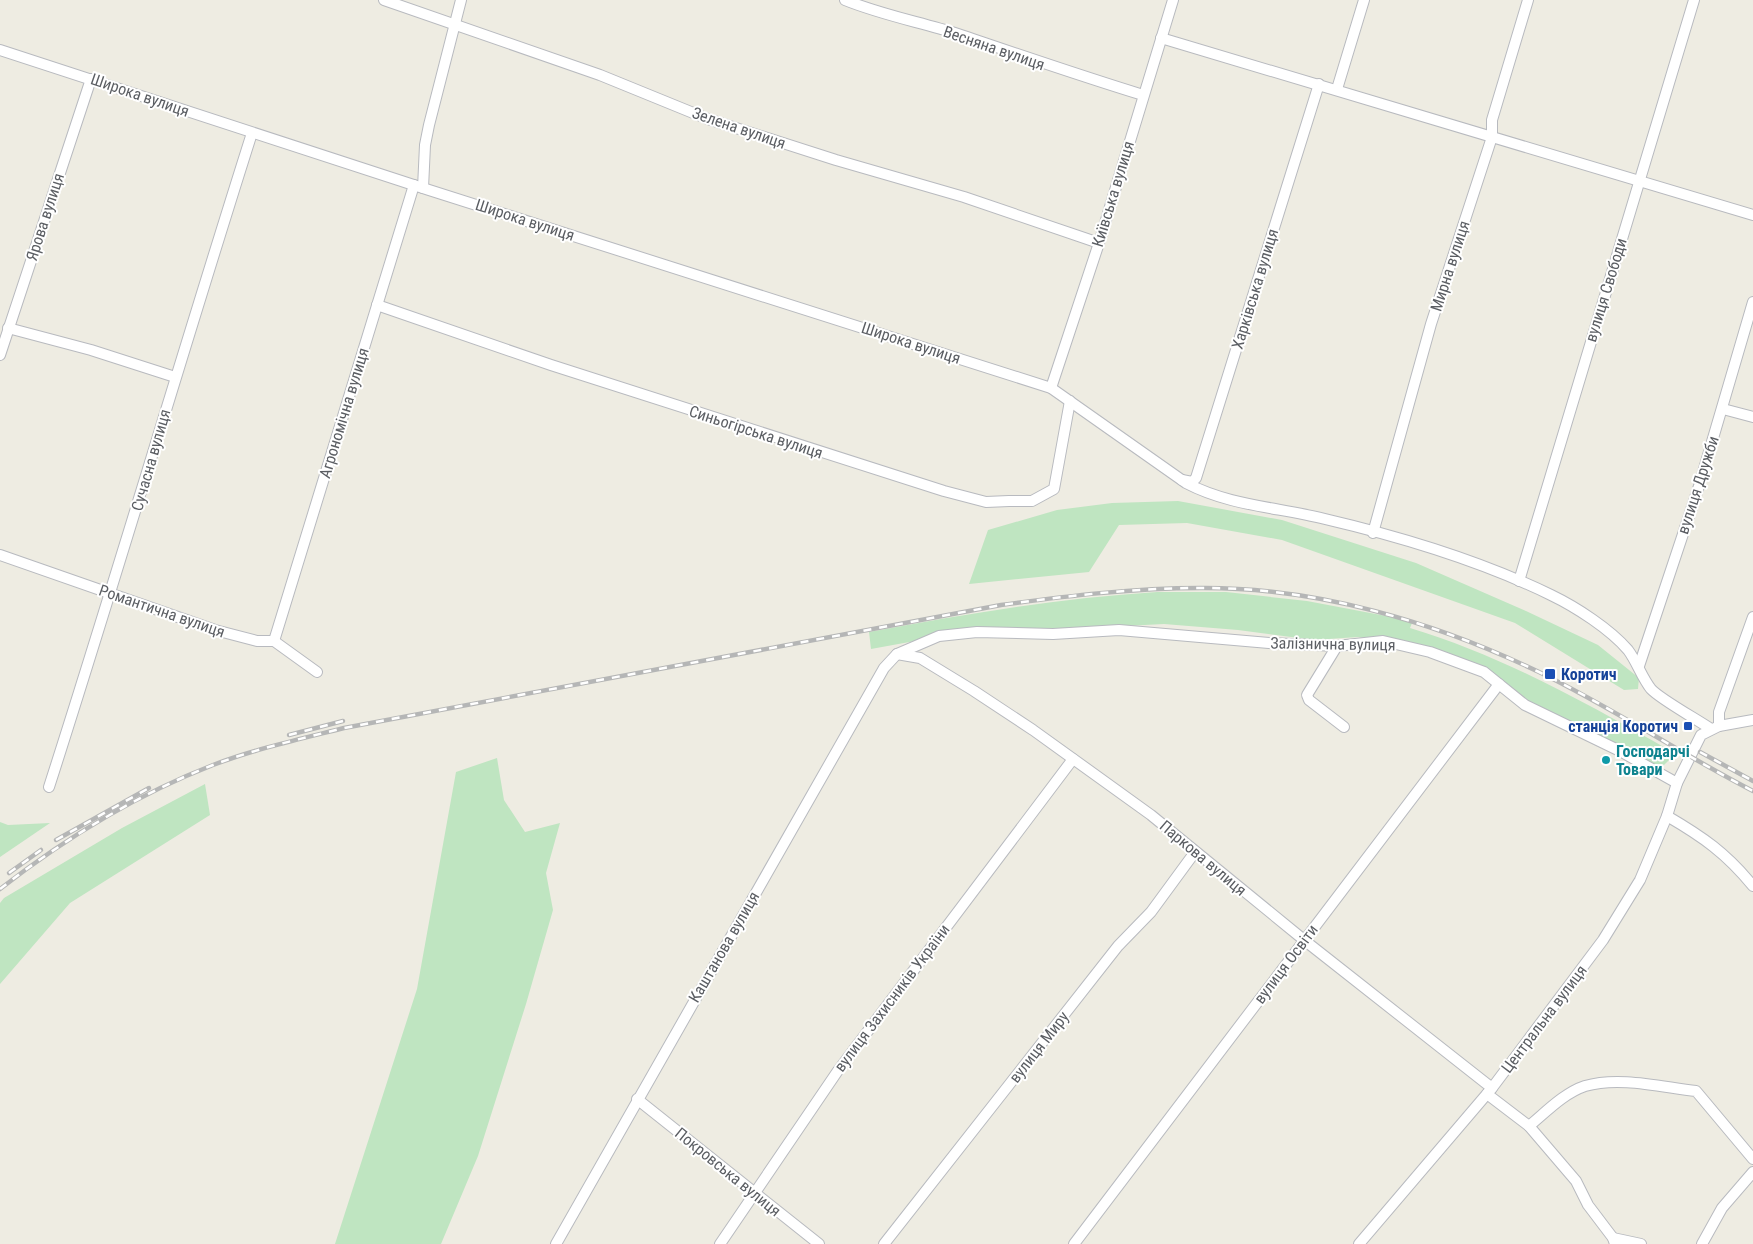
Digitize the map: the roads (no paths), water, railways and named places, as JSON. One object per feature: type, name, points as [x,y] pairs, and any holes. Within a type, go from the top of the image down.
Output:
[{"type":"street","name":"Зелена вулиця","points":[[384,0],[600,75],[708,119],[1099,242]]},
{"type":"street","name":"Агрономічна вулиця","points":[[274,641],[377,305],[419,186],[429,124],[454,24],[462,0]]},
{"type":"street","name":"Весняна вулиця","points":[[845,0],[867,9],[956,34],[1064,72],[1143,95]]},
{"type":"street","name":"Київська вулиця","points":[[1051,388],[1099,242],[1173,0]]},
{"type":"street","points":[[1337,89],[1364,0]]},
{"type":"street","name":"Мирна вулиця","points":[[1373,533],[1431,324],[1492,137],[1492,120],[1528,0]]},
{"type":"street","name":"вулиця Свободи","points":[[1519,581],[1694,0]]},
{"type":"street","points":[[1161,38],[1337,89],[1753,215]]},
{"type":"street","name":"Широка вулиця","points":[[0,50],[1051,388],[1182,480],[1205,493],[1228,501],[1324,519],[1437,548],[1552,596],[1586,616],[1626,649],[1639,666],[1651,689],[1715,727]]},
{"type":"street","name":"Ярова вулиця","points":[[0,355],[90,79]]},
{"type":"street","name":"Харківська вулиця","points":[[1182,480],[1192,482],[1196,478],[1319,84]]},
{"type":"street","name":"Сучасна вулиця","points":[[49,786],[111,594],[175,378],[252,132]]},
{"type":"street","name":"вулиця Дружби","points":[[1639,666],[1723,409],[1753,302]]},
{"type":"street","name":"Синьогірська вулиця","points":[[377,305],[787,442],[944,491],[986,502],[1032,501],[1054,489],[1070,401]]},
{"type":"street","points":[[8,328],[91,350],[175,378]]},
{"type":"street","points":[[1723,409],[1753,417]]},
{"type":"street","name":"Романтична вулиця","points":[[1,559],[215,630],[257,642],[274,641]]},
{"type":"street","points":[[1753,618],[1715,727],[1753,720]]},
{"type":"street","name":"Залізнична вулиця","points":[[897,654],[939,636],[977,632],[1053,634],[1119,630],[1269,643],[1336,646],[1383,641],[1407,645],[1484,672],[1525,705],[1620,751],[1677,783]]},
{"type":"street","points":[[274,641],[317,672]]},
{"type":"street","points":[[1336,646],[1307,694],[1309,700],[1344,727]]},
{"type":"street","name":"Паркова вулиця","points":[[897,654],[920,658],[1033,730],[1152,815],[1490,1091],[1529,1126],[1576,1181],[1588,1205],[1614,1241]]},
{"type":"street","name":"Каштанова вулиця","points":[[556,1244],[884,668],[897,654]]},
{"type":"street","name":"вулиця Освіти","points":[[1074,1244],[1499,684]]},
{"type":"street","name":"Центральна вулиця","points":[[1359,1244],[1490,1091],[1603,940],[1640,880],[1667,816],[1677,783],[1701,735],[1715,727]]},
{"type":"street","name":"вулиця Захисників України","points":[[720,1244],[836,1072],[1073,759]]},
{"type":"street","points":[[1667,816],[1724,853],[1753,886]]},
{"type":"street","name":"вулиця Миру","points":[[884,1244],[1118,946],[1151,912],[1195,852]]},
{"type":"street","points":[[1529,1126],[1569,1094],[1595,1084],[1642,1084],[1696,1091],[1753,1159]]},
{"type":"street","name":"Покровська вулиця","points":[[637,1099],[819,1244]]},
{"type":"street","points":[[1702,1244],[1722,1208],[1752,1175]]},
{"type":"street","points":[[1614,1241],[1641,1244]]},
{"type":"railway","points":[[0,889],[49,853],[129,804],[213,765],[278,745],[344,728],[1001,605],[1150,589],[1244,589],[1288,594],[1331,601],[1417,623],[1499,654],[1539,672],[1753,791]]},
{"type":"railway","points":[[289,735],[343,721]]},
{"type":"railway","points":[[1700,752],[1753,781]]},
{"type":"railway","points":[[56,840],[149,788]]},
{"type":"railway","points":[[9,873],[41,850]]},
{"type":"place","name":"Коротич","points":[[1550,674]]},
{"type":"place","name":"станція Коротич","points":[[1688,726]]},
{"type":"place","name":"Господарчі Товари","points":[[1606,760]]}]
